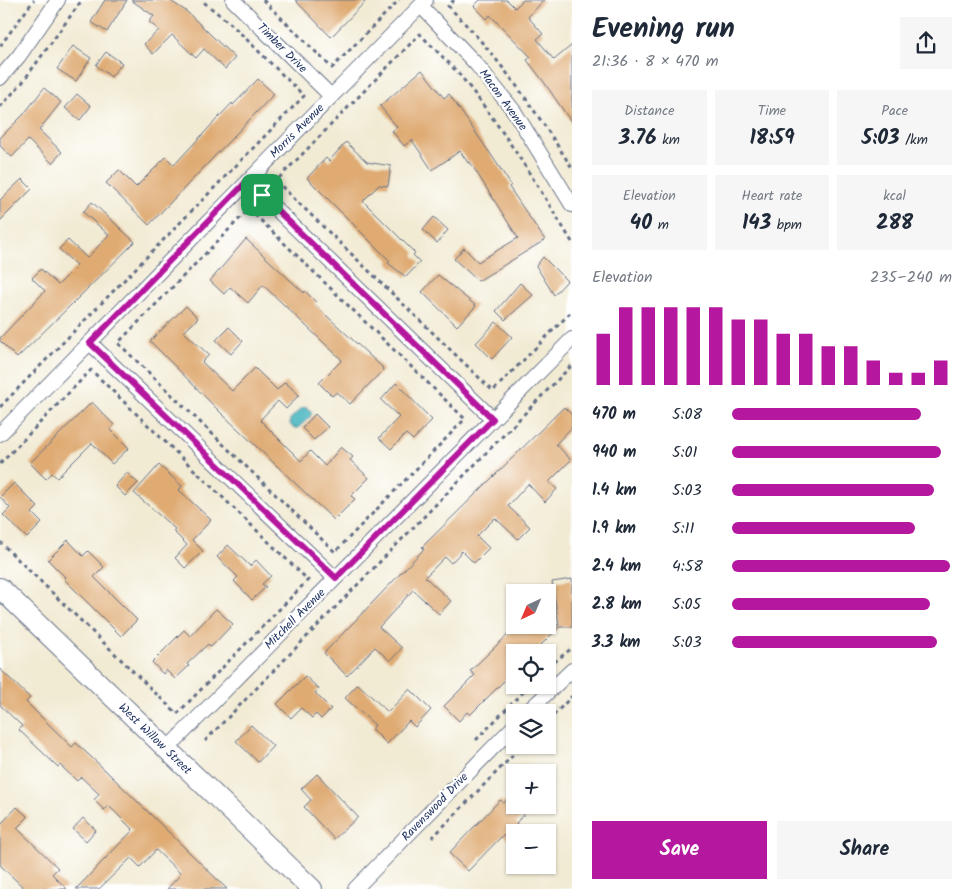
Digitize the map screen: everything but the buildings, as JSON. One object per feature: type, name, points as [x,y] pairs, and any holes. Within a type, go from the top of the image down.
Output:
[{"type":"street","points":[[0,78],[19,56],[58,0]]},
{"type":"street","name":"Timber Drive","points":[[233,0],[331,96]]},
{"type":"street","name":"Morris Avenue","points":[[0,434],[424,3]]},
{"type":"street","name":"Macon Avenue","points":[[424,3],[477,64],[514,111],[572,205]]},
{"type":"street","points":[[247,181],[493,419]]},
{"type":"street","name":"Mitchell Avenue","points":[[166,750],[572,339]]},
{"type":"street","points":[[90,343],[336,578]]},
{"type":"street","name":"West Willow Street","points":[[0,588],[312,889]]},
{"type":"street","points":[[536,704],[572,670]]},
{"type":"street","name":"Ravenswood Drive","points":[[355,889],[506,734]]},
{"type":"path","points":[[0,46],[34,0]]},
{"type":"path","points":[[0,107],[22,83],[82,0]]},
{"type":"path","points":[[0,408],[304,96],[232,24],[201,0]]},
{"type":"path","points":[[262,0],[332,68],[399,0]]},
{"type":"path","points":[[454,0],[448,6],[504,68],[531,103],[572,168]]},
{"type":"path","points":[[572,242],[513,146],[488,111],[461,77],[420,34],[276,181],[493,391],[572,311]]},
{"type":"path","points":[[249,209],[465,419],[335,552],[118,343],[249,209]]},
{"type":"path","points":[[205,741],[572,366]]},
{"type":"path","points":[[0,464],[92,370],[308,580],[177,714],[0,542]]},
{"type":"path","points":[[556,661],[572,648]]},
{"type":"path","points":[[476,740],[521,694]]},
{"type":"path","points":[[556,713],[572,696]]},
{"type":"path","points":[[432,838],[515,754]]},
{"type":"water","points":[[307,407],[312,412],[310,417],[298,428],[293,428],[290,424],[290,419],[302,408]]},
{"type":"route","points":[[247,181],[262,195],[493,419],[336,578],[90,343],[247,181]]}]
